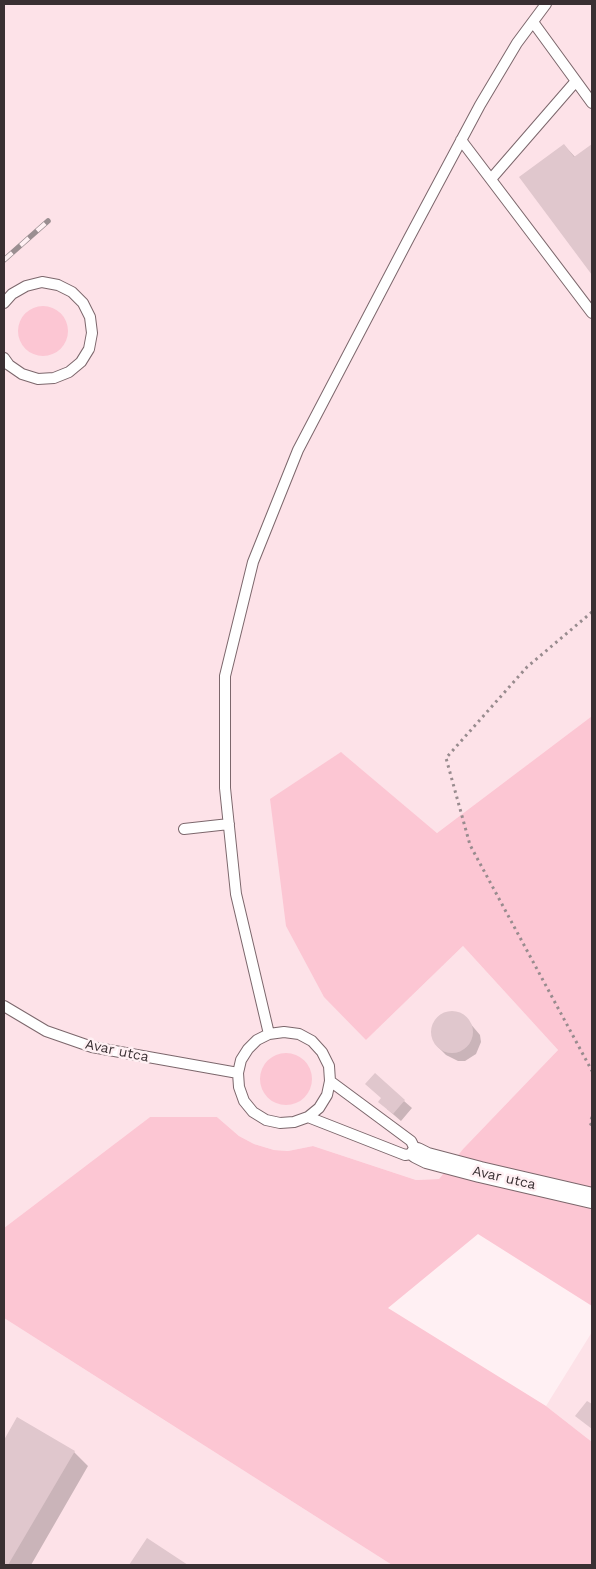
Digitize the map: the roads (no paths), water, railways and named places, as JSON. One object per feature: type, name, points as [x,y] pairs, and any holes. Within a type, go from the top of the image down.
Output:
[{"type":"street","name":"Avar utca","points":[[418,1153],[427,1158],[480,1172],[592,1198]]},
{"type":"lane","points":[[269,1034],[236,894],[225,788],[224,676],[253,562],[298,450],[461,140],[517,44],[546,4]]},
{"type":"lane","points":[[533,22],[592,103]]},
{"type":"lane","points":[[491,179],[576,81]]},
{"type":"lane","points":[[461,140],[592,313]]},
{"type":"lane","points":[[4,303],[12,294],[26,286],[42,282],[58,285],[72,292],[83,303],[90,317],[92,333],[89,349],[81,362],[69,372],[54,378],[38,379],[22,374],[9,365],[4,358]]},
{"type":"lane","points":[[184,829],[229,824]]},
{"type":"lane","name":"Avar utca","points":[[4,1006],[46,1030],[92,1047],[238,1073]]},
{"type":"lane","points":[[284,1032],[299,1034],[312,1041],[322,1052],[329,1066],[330,1081],[327,1095],[319,1108],[308,1117],[280,1124],[266,1120],[254,1112],[244,1101],[239,1088],[238,1073],[241,1060],[257,1040],[269,1034],[284,1032]]},
{"type":"lane","name":"Avar utca","points":[[308,1117],[405,1155],[418,1153],[411,1141],[330,1081]]},
{"type":"railway","points":[[4,260],[48,221]]}]
